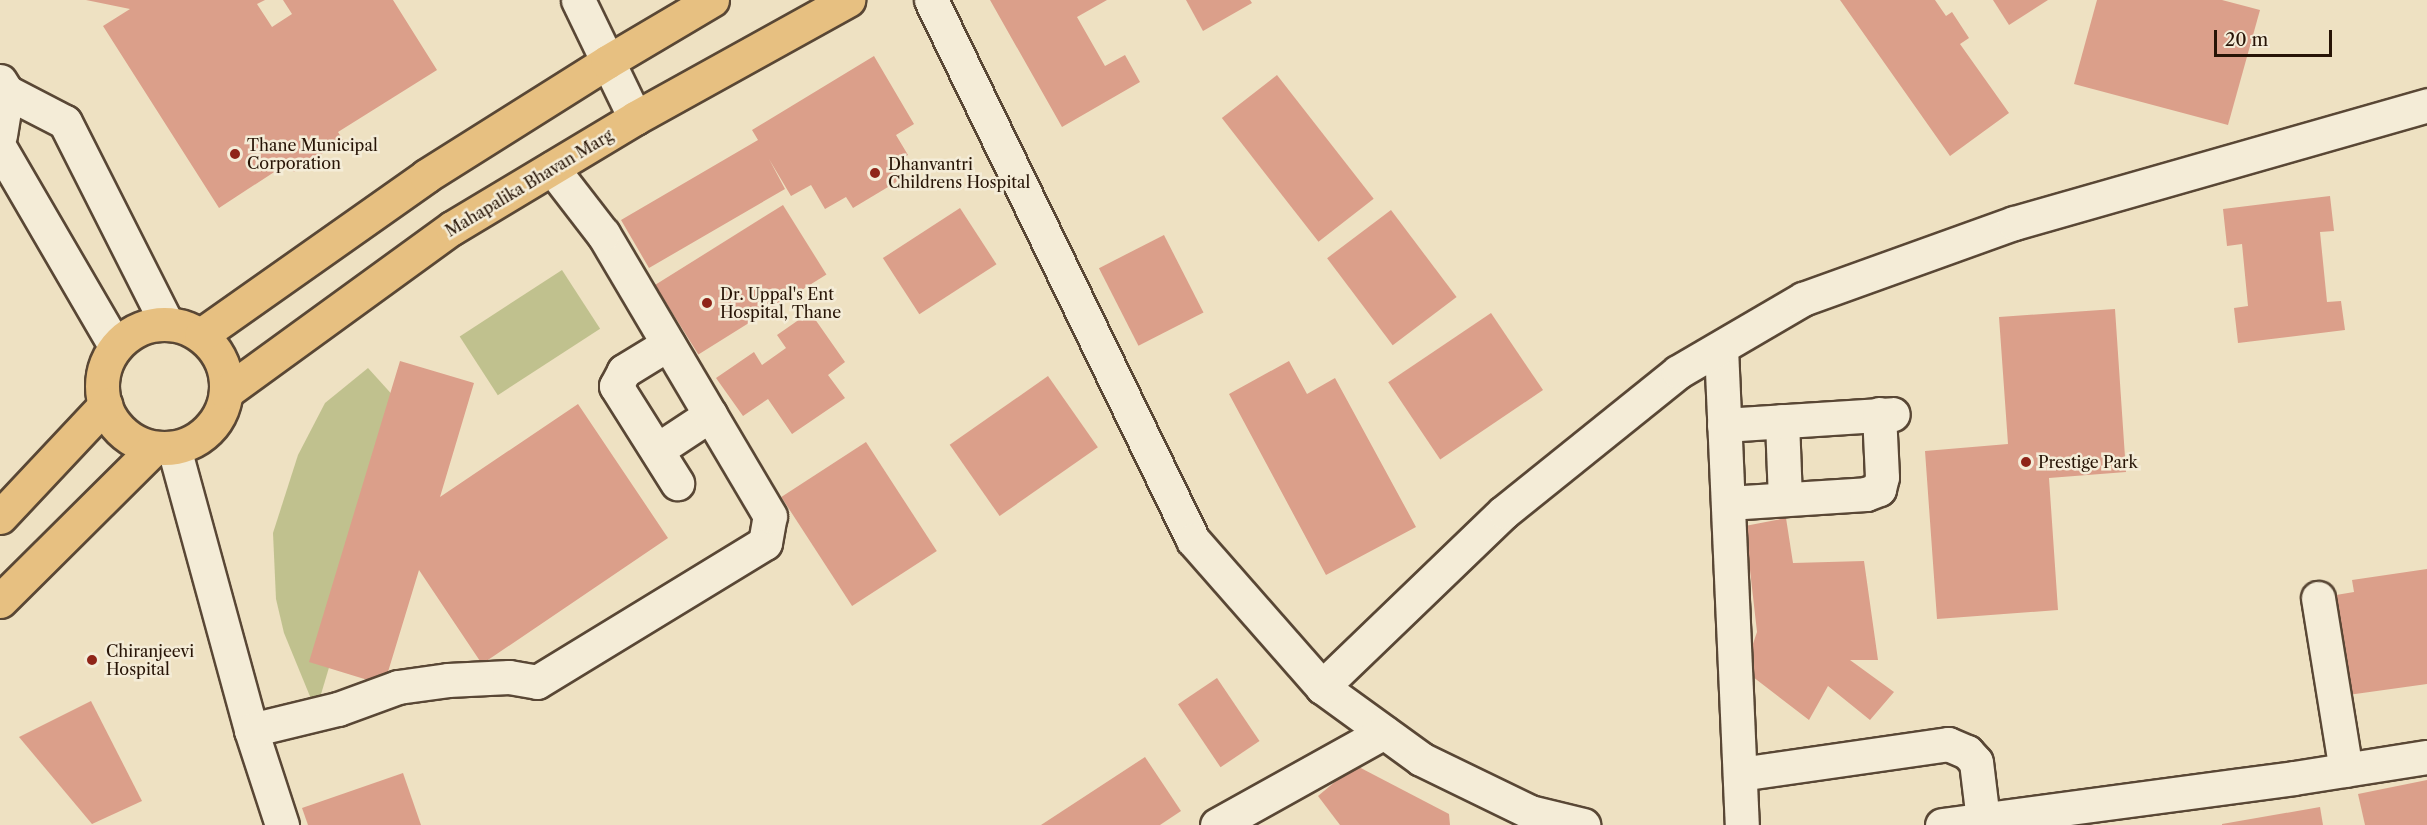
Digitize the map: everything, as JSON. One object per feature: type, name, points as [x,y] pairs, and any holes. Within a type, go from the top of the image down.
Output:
[{"type":"main road","points":[[201,335],[426,176],[607,62],[712,0]]},
{"type":"main road","name":"Mahapalika Bhavan Marg","points":[[226,392],[452,228],[635,118],[848,0]]},
{"type":"main road","points":[[167,324],[182,325],[201,335],[216,350],[224,370],[226,392],[220,412],[208,430],[192,442],[164,448],[135,442],[120,431],[108,415],[101,377],[108,356],[122,339],[140,328],[167,324]]},
{"type":"main road","points":[[0,517],[105,405]]},
{"type":"main road","points":[[0,601],[164,448]]},
{"type":"street","points":[[578,0],[635,118]]},
{"type":"street","points":[[931,0],[1193,540],[1322,687],[1421,759],[1530,812],[1583,825]]},
{"type":"street","points":[[0,135],[4,86],[65,122],[167,324]]},
{"type":"street","points":[[1322,687],[1504,512],[1678,372],[1803,299],[2014,224],[2427,105]]},
{"type":"street","points":[[0,148],[116,347]]},
{"type":"street","points":[[251,730],[338,709],[398,687],[448,680],[509,677],[537,682],[765,543],[770,516],[603,234],[552,168]]},
{"type":"street","points":[[668,344],[624,371],[616,386],[677,483]]},
{"type":"street","points":[[1721,348],[1742,825]]},
{"type":"street","points":[[1724,425],[1886,414],[1882,477],[1879,489],[1866,494],[1728,503]]},
{"type":"street","points":[[657,450],[710,415]]},
{"type":"street","points":[[1782,421],[1785,499]]},
{"type":"street","points":[[164,448],[282,825]]},
{"type":"street","points":[[2318,598],[2346,770]]},
{"type":"street","points":[[1216,825],[1384,732]]},
{"type":"street","points":[[1740,774],[1948,744],[1967,752],[1976,762],[1983,820]]},
{"type":"street","points":[[1942,825],[2427,757]]},
{"type":"green space","points":[[562,270],[600,329],[498,395],[460,336]]},
{"type":"green space","points":[[368,368],[406,410],[316,711],[284,633],[276,599],[273,533],[298,455],[325,403]]},
{"type":"building","points":[[86,0],[265,0],[257,4],[272,27],[292,14],[283,0],[393,0],[437,70],[338,132],[343,140],[294,172],[288,163],[219,208],[103,26],[130,9]]},
{"type":"building","points":[[990,0],[1107,0],[1077,17],[1105,66],[1125,55],[1140,82],[1062,127]]},
{"type":"building","points":[[1186,0],[1250,0],[1252,3],[1203,31]]},
{"type":"building","points":[[1840,0],[1935,0],[1946,16],[1952,12],[1969,38],[1960,44],[2009,113],[1950,156]]},
{"type":"building","points":[[1993,0],[2048,0],[2009,25]]},
{"type":"building","points":[[2097,0],[2222,0],[2260,10],[2228,125],[2074,84]]},
{"type":"building","points":[[874,56],[914,124],[896,135],[908,155],[890,166],[898,181],[853,208],[846,197],[825,209],[811,185],[791,196],[769,159],[785,189],[649,268],[621,220],[758,140],[752,130]]},
{"type":"building","points":[[1277,75],[1374,199],[1318,242],[1222,118]]},
{"type":"building","points":[[2330,196],[2334,231],[2320,232],[2327,302],[2341,301],[2345,330],[2238,343],[2234,308],[2248,306],[2242,244],[2227,246],[2223,209]]},
{"type":"building","points":[[783,205],[826,275],[698,355],[655,285]]},
{"type":"building","points":[[960,208],[996,264],[919,314],[883,258]]},
{"type":"building","points":[[1391,210],[1457,297],[1393,345],[1327,258]]},
{"type":"building","points":[[1164,235],[1203,313],[1138,346],[1099,268]]},
{"type":"building","name":"Prestige Park","points":[[2115,309],[2126,472],[2049,478],[2058,610],[1937,619],[1925,451],[2008,444],[1999,317]]},
{"type":"building","points":[[810,312],[845,362],[828,375],[845,398],[792,434],[768,399],[743,416],[716,378],[754,352],[762,365],[786,348],[777,335]]},
{"type":"building","points":[[1491,313],[1543,390],[1440,459],[1388,382]]},
{"type":"building","points":[[400,361],[474,383],[440,497],[578,404],[668,538],[482,664],[419,570],[384,685],[309,662]]},
{"type":"building","points":[[1289,361],[1307,394],[1335,378],[1416,527],[1326,575],[1229,394]]},
{"type":"building","points":[[1048,376],[1098,447],[1000,516],[950,445]]},
{"type":"building","points":[[866,442],[937,551],[852,606],[781,497]]},
{"type":"building","points":[[1786,518],[1793,563],[1864,561],[1878,660],[1850,660],[1894,692],[1870,720],[1828,686],[1809,720],[1744,670],[1757,632],[1745,526]]},
{"type":"building","points":[[2427,569],[2427,684],[2348,695],[2330,596],[2354,592],[2352,580]]},
{"type":"building","points":[[1217,678],[1259,741],[1221,767],[1178,704]]},
{"type":"building","points":[[91,701],[142,801],[92,824],[19,737]]},
{"type":"building","points":[[1145,757],[1181,811],[1160,825],[1041,825]]},
{"type":"building","points":[[1355,765],[1449,814],[1450,825],[1340,825],[1318,796]]},
{"type":"building","points":[[403,773],[421,825],[308,825],[302,808]]},
{"type":"building","points":[[2427,780],[2427,825],[2365,825],[2358,794]]},
{"type":"building","points":[[2320,807],[2323,825],[2222,825],[2222,824]]},
{"type":"place","name":"Thane Municipal Corporation","points":[[235,154]]},
{"type":"place","name":"Dhanvantri Childrens Hospital","points":[[875,173]]},
{"type":"place","name":"Dr. Uppal's Ent Hospital, Thane","points":[[707,303]]},
{"type":"place","name":"Prestige Park","points":[[2026,462]]},
{"type":"place","name":"Chiranjeevi Hospital","points":[[92,660]]}]
